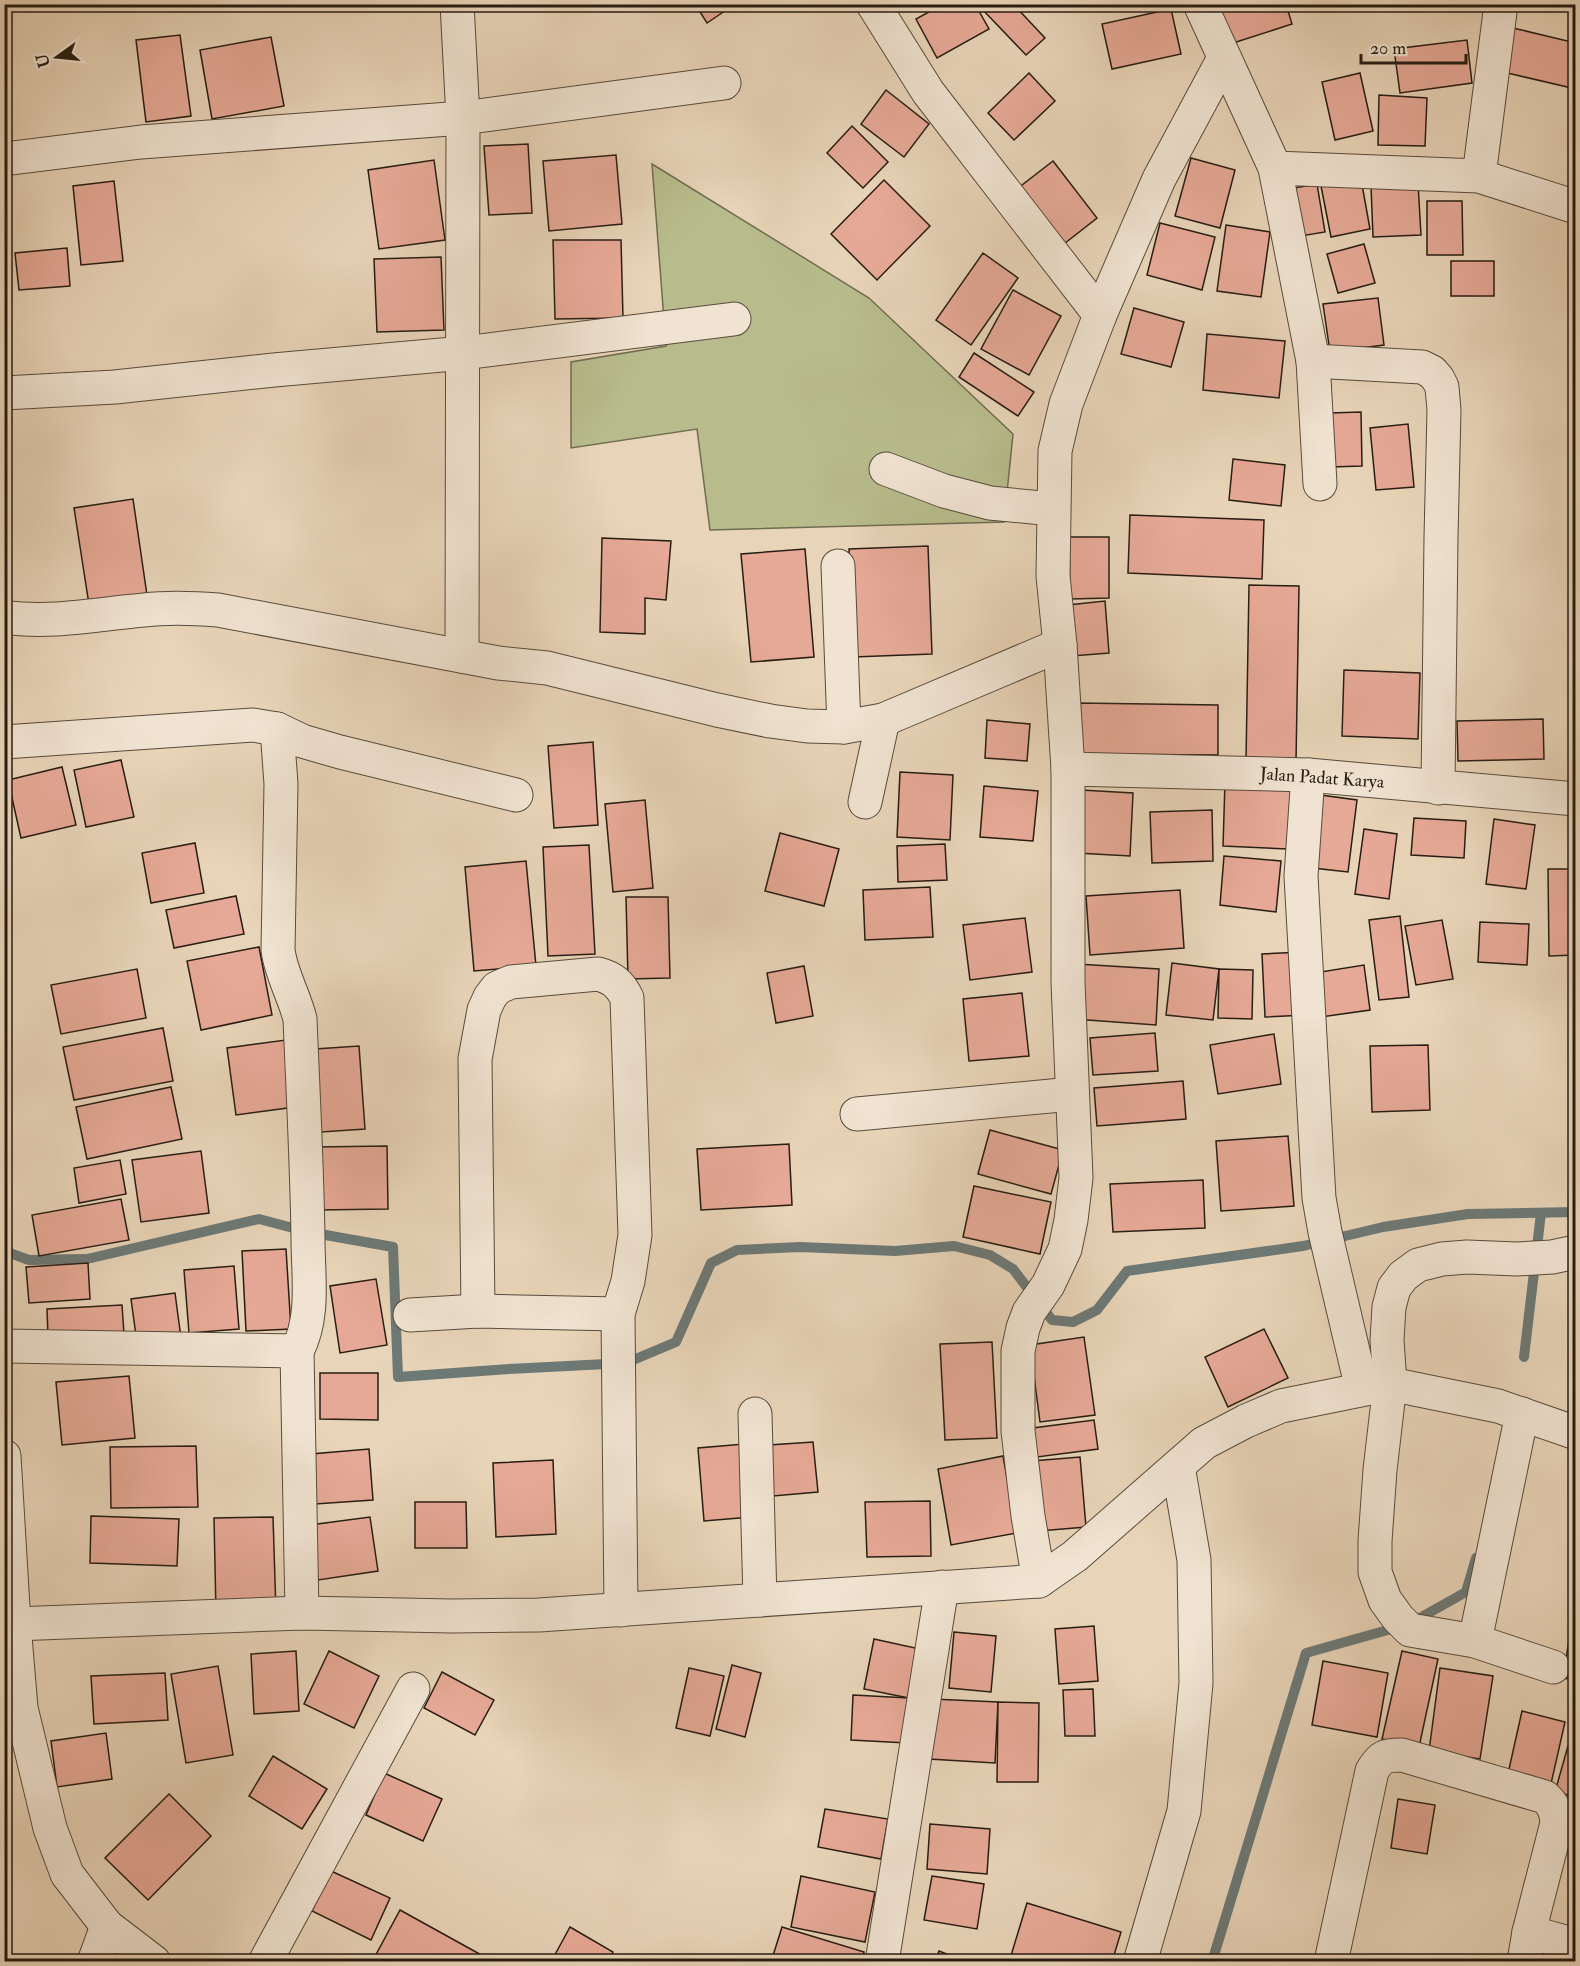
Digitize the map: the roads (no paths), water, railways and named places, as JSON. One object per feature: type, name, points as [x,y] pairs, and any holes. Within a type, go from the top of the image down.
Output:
[{"type":"street","points":[[457,4],[463,117],[462,656]]},
{"type":"street","points":[[873,4],[928,92],[1100,315]]},
{"type":"street","points":[[1200,4],[1275,168],[1313,361],[1320,484]]},
{"type":"street","points":[[1479,176],[1501,4]]},
{"type":"street","points":[[1039,1581],[1028,1516],[1018,1431],[1018,1352],[1029,1312],[1048,1285],[1065,1250],[1076,1178],[1068,982],[1068,770],[1053,576],[1055,451],[1066,404],[1100,315],[1159,179],[1224,58]]},
{"type":"street","points":[[4,159],[141,142],[463,117],[724,83]]},
{"type":"street","points":[[1275,168],[1479,176],[1575,207]]},
{"type":"street","points":[[4,393],[115,387],[274,369],[464,352],[734,319]]},
{"type":"street","points":[[1313,361],[1422,367],[1432,372],[1442,387],[1444,410],[1438,788]]},
{"type":"street","points":[[886,469],[944,491],[990,503],[1053,509]]},
{"type":"street","points":[[838,566],[844,727]]},
{"type":"street","points":[[4,617],[19,620],[168,608],[218,609],[498,663],[547,668],[770,721],[807,726],[844,727],[883,720],[1060,645]]},
{"type":"street","points":[[865,802],[883,720]]},
{"type":"street","points":[[4,742],[253,725],[277,729],[302,741],[340,752],[516,795]]},
{"type":"street","points":[[277,729],[281,784],[278,950],[283,973],[300,1019],[307,1180],[309,1312],[303,1341],[297,1351],[302,1613]]},
{"type":"street","name":"Jalan Padat Karya","points":[[1068,770],[1308,775],[1575,799]]},
{"type":"street","points":[[1308,775],[1301,876],[1319,1198],[1328,1247],[1376,1386]]},
{"type":"street","points":[[478,1311],[475,1059],[484,1010],[497,988],[511,982],[598,974],[610,977],[620,986],[627,998],[635,1235],[618,1327],[621,1610]]},
{"type":"street","points":[[857,1114],[1072,1094]]},
{"type":"street","points":[[1552,1667],[1475,1641],[1404,1624],[1385,1600],[1375,1572],[1380,1470],[1376,1386],[1387,1340],[1389,1307],[1394,1288],[1403,1276],[1418,1265],[1442,1259],[1467,1257],[1517,1259],[1564,1254]]},
{"type":"street","points":[[410,1316],[478,1311],[618,1327]]},
{"type":"street","points":[[4,1346],[297,1351]]},
{"type":"street","points":[[14,1624],[302,1613],[540,1615],[1039,1581],[1075,1556],[1204,1443],[1281,1406],[1376,1386],[1498,1406],[1575,1432]]},
{"type":"street","points":[[754,1414],[760,1600]]},
{"type":"street","points":[[1475,1641],[1522,1414]]},
{"type":"street","points":[[4,1455],[8,1574],[21,1708],[50,1828],[67,1874],[107,1926],[154,1962]]},
{"type":"street","points":[[1140,1962],[1184,1811],[1196,1683],[1194,1560],[1178,1466]]},
{"type":"street","points":[[882,1962],[942,1587]]},
{"type":"street","points":[[265,1962],[413,1689]]},
{"type":"street","points":[[1331,1962],[1372,1772],[1379,1759],[1389,1755],[1402,1755],[1545,1797],[1552,1804],[1557,1823],[1527,1947],[1575,1945]]},
{"type":"street","points":[[93,1962],[107,1926]]},
{"type":"waterway","points":[[320,1234],[393,1247],[398,1377],[626,1363],[676,1342],[711,1263],[737,1250],[800,1247],[895,1251],[954,1246],[990,1255],[1013,1269],[1052,1320],[1073,1322],[1097,1310],[1127,1271],[1303,1246],[1383,1227],[1468,1214],[1576,1212]]},
{"type":"waterway","points":[[1524,1357],[1541,1213]]},
{"type":"waterway","points":[[4,1251],[29,1260],[87,1259],[259,1219],[293,1228]]},
{"type":"waterway","points":[[1212,1962],[1306,1653],[1409,1624],[1466,1592],[1476,1558]]}]
